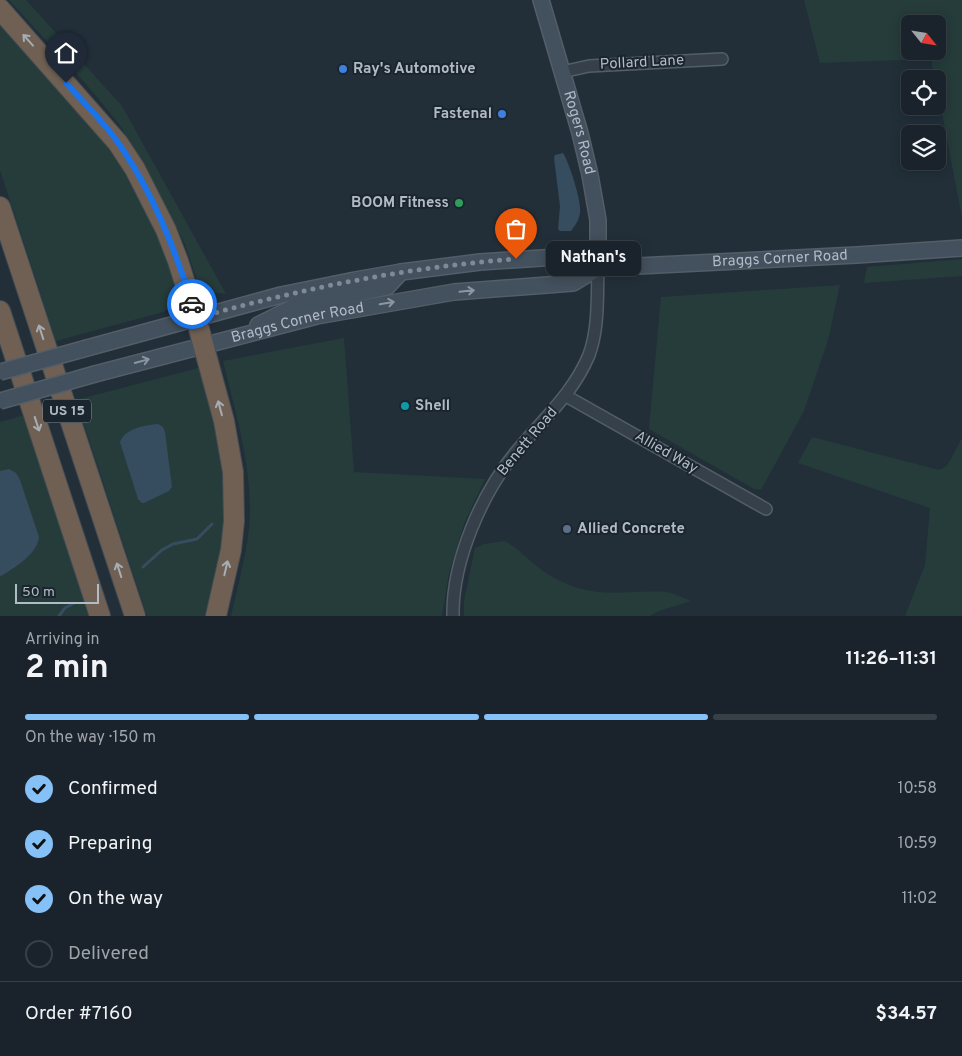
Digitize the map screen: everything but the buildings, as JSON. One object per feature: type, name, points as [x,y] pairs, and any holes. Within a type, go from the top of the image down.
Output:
[{"type":"highway","points":[[0,9],[112,136],[130,162],[166,230],[178,261],[196,318],[229,446],[234,488],[234,521],[231,550],[216,616]]},
{"type":"highway","name":"US 15","points":[[0,207],[135,616]]},
{"type":"highway","name":"US 15","points":[[0,311],[100,616]]},
{"type":"main road","name":"Rogers Road","points":[[541,0],[584,148],[594,193],[598,220],[598,268]]},
{"type":"main road","name":"Braggs Corner Road","points":[[0,401],[238,335],[317,316],[419,297],[493,288],[573,282],[598,268],[962,248]]},
{"type":"main road","name":"Braggs Corner Road","points":[[0,372],[281,295],[401,272],[480,262],[572,256],[598,268]]},
{"type":"main road","points":[[238,335],[288,309],[387,287],[401,272]]},
{"type":"street","name":"Pollard Lane","points":[[562,72],[589,66],[722,59]]},
{"type":"street","name":"Benett Road","points":[[453,616],[453,602],[464,549],[492,485],[516,452],[566,396],[589,355],[594,338],[598,268]]},
{"type":"street","name":"Allied Way","points":[[566,396],[766,509]]},
{"type":"green space","points":[[9,0],[26,0],[122,106],[226,294],[210,292],[198,283],[185,244],[147,169],[119,124],[86,84]]},
{"type":"green space","points":[[804,0],[962,0],[962,218],[946,125],[943,115],[946,115],[946,70],[933,70],[931,60],[946,60],[946,15],[901,15],[901,60],[903,60],[820,63]]},
{"type":"green space","points":[[0,16],[118,157],[157,228],[182,299],[173,301],[169,308],[163,312],[56,341],[0,170]]},
{"type":"green space","points":[[962,259],[962,276],[864,283],[867,267]]},
{"type":"green space","points":[[840,285],[828,340],[804,411],[761,490],[754,489],[649,429],[661,297]]},
{"type":"green space","points":[[344,338],[354,472],[485,479],[464,524],[449,573],[442,616],[231,616],[248,540],[250,495],[245,456],[223,361]]},
{"type":"green space","points":[[202,367],[226,473],[224,550],[208,616],[147,616],[76,400]]},
{"type":"green space","points":[[24,415],[90,616],[0,616],[0,422]]},
{"type":"green space","points":[[812,437],[939,470],[947,466],[962,438],[962,616],[905,616],[925,565],[930,508],[798,463]]},
{"type":"green space","points":[[505,541],[548,574],[578,588],[611,593],[666,592],[691,601],[659,611],[650,616],[464,616],[464,601],[475,548],[484,544]]},
{"type":"water","points":[[563,153],[574,182],[580,208],[579,218],[571,231],[560,231],[558,229],[560,206],[554,158],[555,155]]},
{"type":"water","points":[[158,424],[163,427],[165,432],[172,487],[169,491],[142,503],[138,499],[120,442],[131,431],[147,425]]},
{"type":"water","points":[[9,469],[16,473],[20,480],[39,537],[34,549],[26,559],[0,576],[0,471]]},
{"type":"waterway","points":[[143,567],[162,550],[173,544],[197,539],[212,524]]},
{"type":"waterway","points":[[59,616],[65,608],[74,603]]},
{"type":"way so far","points":[[192,304],[196,318],[281,295],[356,280],[442,266],[516,259]]},
{"type":"place","name":"Ray's Automotive","points":[[343,69]]},
{"type":"place","name":"Fastenal","points":[[502,114]]},
{"type":"place","name":"BOOM Fitness","points":[[459,203]]},
{"type":"place","name":"Nathan's","points":[[516,259]]},
{"type":"place","name":"Shell","points":[[405,406]]},
{"type":"place","name":"Allied Concrete","points":[[567,529]]},
{"type":"route","points":[[66,83],[118,143],[135,169],[166,230],[192,304]]}]
